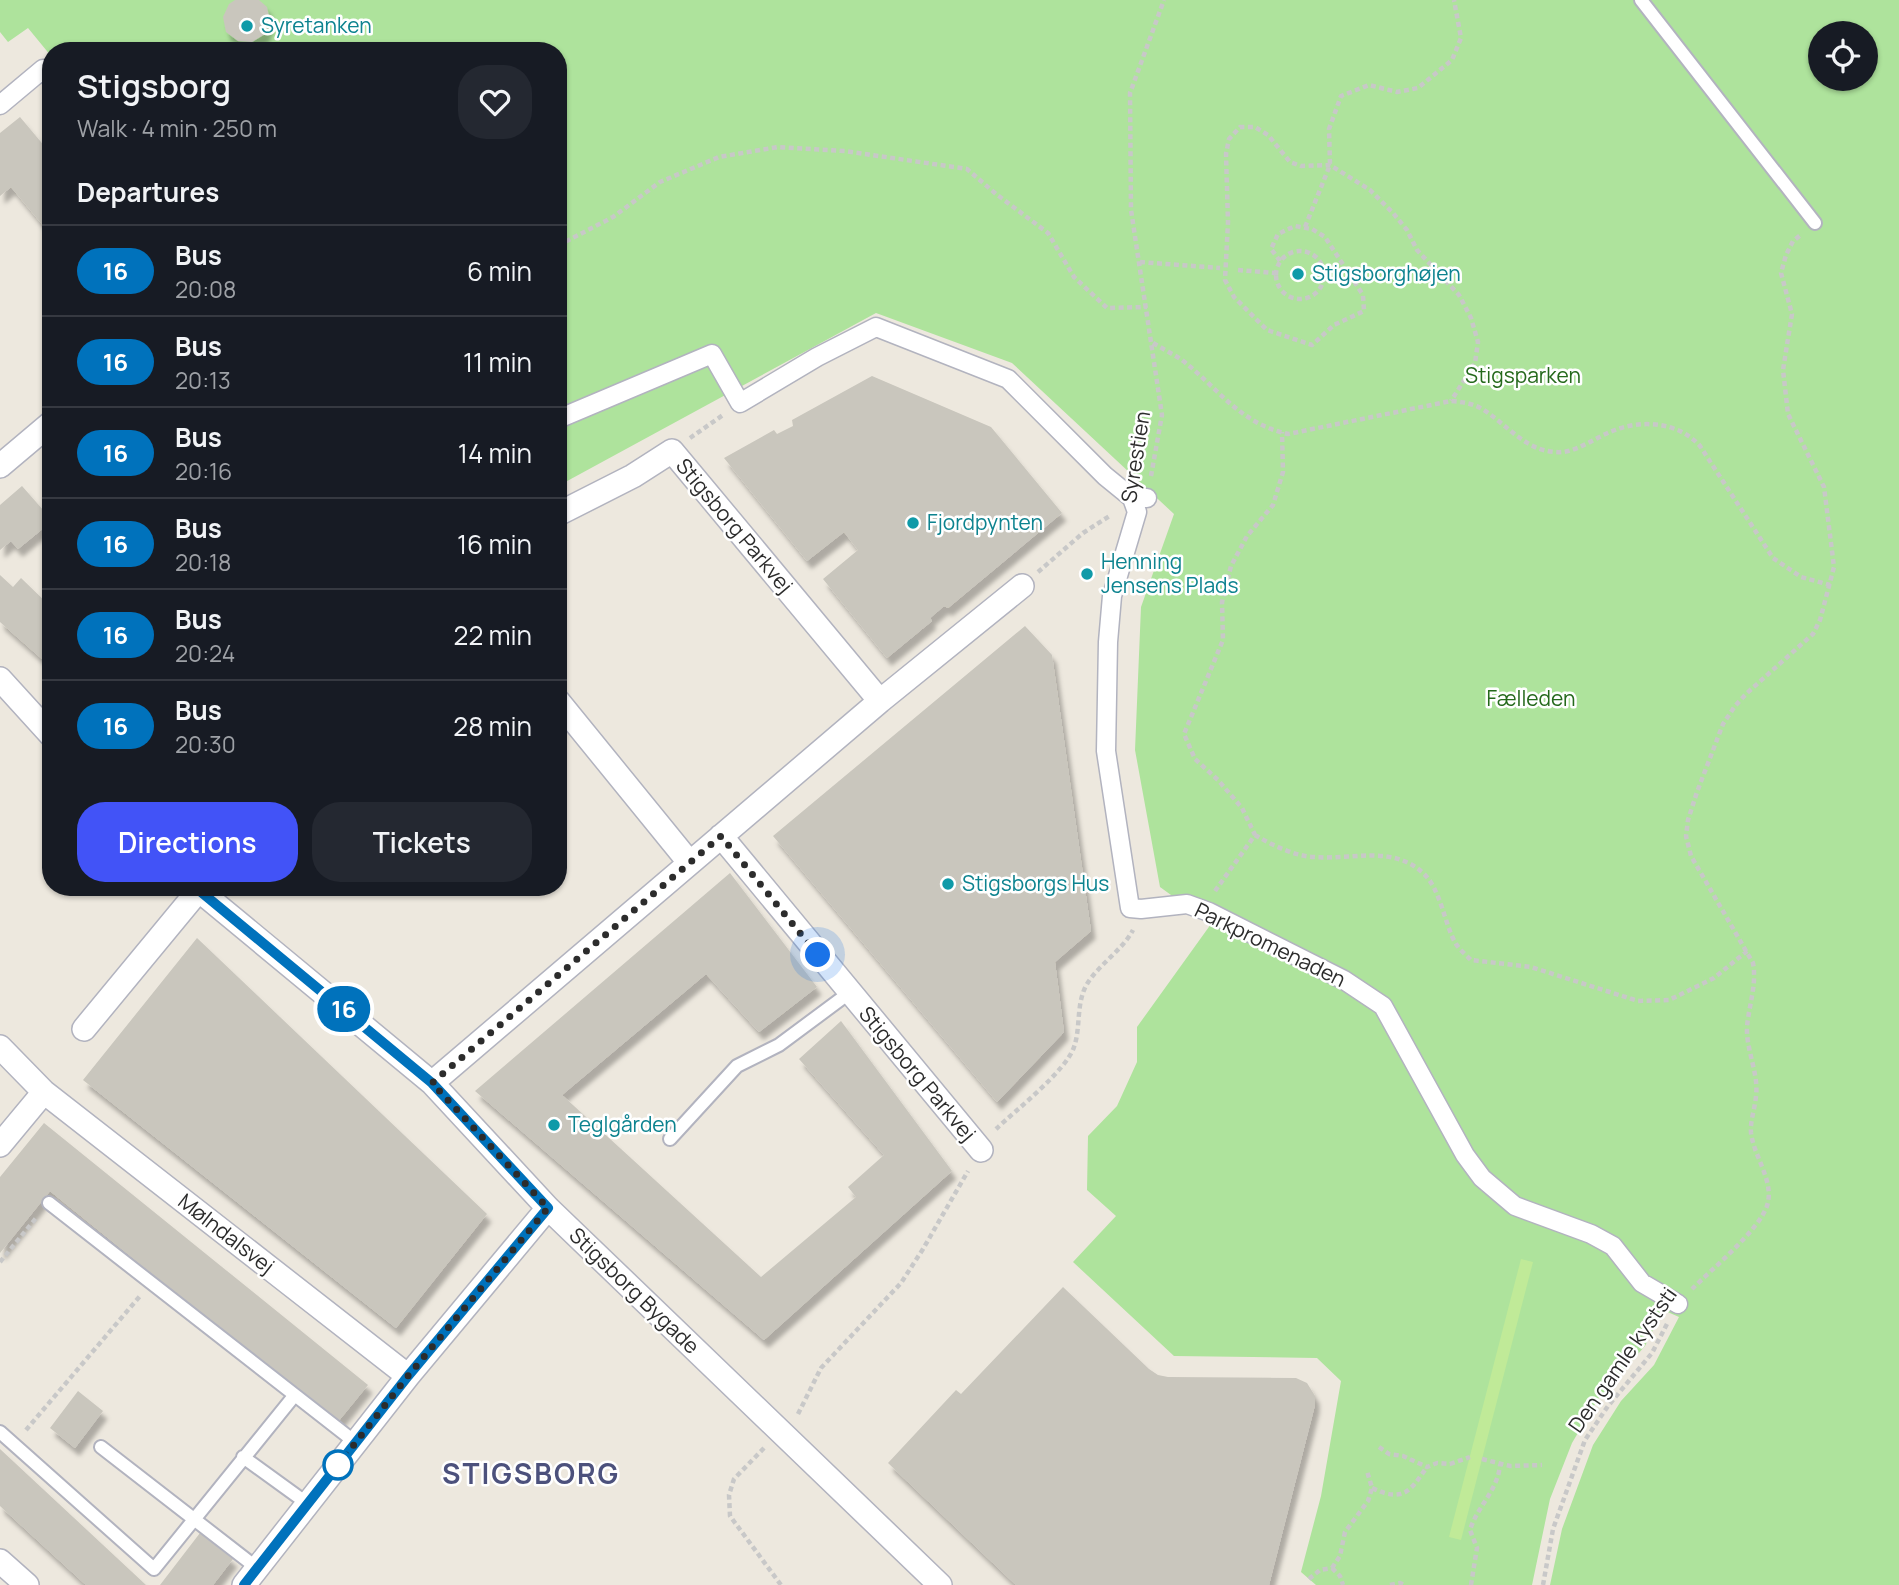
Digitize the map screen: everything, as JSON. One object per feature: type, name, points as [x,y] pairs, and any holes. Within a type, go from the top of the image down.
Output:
[{"type":"street","points":[[0,105],[42,70]]},
{"type":"street","points":[[567,415],[712,354],[740,402],[817,357],[876,327],[1008,379],[1105,476],[1139,498]]},
{"type":"street","points":[[0,466],[42,431]]},
{"type":"street","name":"Stigsborg Parkvej","points":[[567,509],[633,476],[672,451],[880,701]]},
{"type":"street","name":"Parkpromenaden","points":[[1139,498],[1112,596],[1108,642],[1106,751],[1130,908],[1187,904],[1209,912],[1373,997],[1383,1006],[1465,1155],[1482,1178],[1515,1206],[1591,1234],[1613,1247],[1642,1283],[1678,1304]]},
{"type":"street","points":[[432,1083],[880,701],[1022,586]]},
{"type":"street","points":[[0,678],[42,725]]},
{"type":"street","points":[[567,712],[689,862]]},
{"type":"street","name":"Stigsborg Parkvej","points":[[721,836],[981,1150]]},
{"type":"street","name":"Stigsborg Bygade","points":[[84,1029],[191,896]]},
{"type":"street","name":"Stigsborg Bygade","points":[[205,896],[432,1083],[548,1208],[940,1585]]},
{"type":"street","name":"Mølndalsvej","points":[[0,1047],[44,1092],[408,1376]]},
{"type":"street","points":[[0,1145],[44,1092]]},
{"type":"street","points":[[251,1576],[408,1376],[548,1208]]},
{"type":"street","points":[[0,1561],[27,1585]]},
{"type":"lane","points":[[1641,0],[1815,223]]},
{"type":"lane","points":[[670,1139],[737,1066],[779,1045],[849,993]]},
{"type":"lane","points":[[49,1203],[355,1442]]},
{"type":"lane","points":[[0,1432],[155,1569],[194,1517],[294,1396]]},
{"type":"lane","points":[[101,1447],[194,1517],[251,1576]]},
{"type":"lane","points":[[243,1457],[307,1504]]},
{"type":"path","name":"Syrestien","points":[[1139,498],[1162,415],[1131,209],[1130,93],[1164,0]]},
{"type":"path","points":[[1305,228],[1330,165],[1329,128],[1341,96],[1369,85],[1397,92],[1419,88],[1452,60],[1461,38],[1454,0]]},
{"type":"path","points":[[1280,261],[1271,249],[1278,234],[1295,226],[1312,229],[1325,237],[1363,295],[1364,311],[1334,325],[1312,345],[1267,330],[1234,297],[1225,280],[1228,222],[1226,154],[1229,139],[1240,127],[1255,127],[1268,135],[1290,162],[1301,166],[1330,165],[1370,190],[1407,230],[1417,250],[1459,295],[1471,318],[1478,342],[1475,363],[1451,401]]},
{"type":"path","points":[[567,241],[612,217],[660,182],[719,158],[778,147],[845,152],[967,169],[1048,233],[1074,277],[1107,308],[1147,307]]},
{"type":"path","name":"Den gamle kyststi","points":[[1544,1585],[1557,1513],[1585,1440],[1608,1406],[1659,1343],[1678,1304],[1757,1223],[1769,1199],[1768,1187],[1751,1132],[1756,1095],[1747,1044],[1747,1024],[1755,975],[1747,951],[1691,856],[1686,836],[1688,821],[1723,724],[1747,693],[1812,634],[1820,620],[1834,567],[1824,487],[1788,414],[1783,370],[1792,314],[1781,273],[1793,241],[1815,223]]},
{"type":"path","points":[[1300,250],[1311,253],[1320,261],[1324,272],[1323,283],[1316,293],[1306,299],[1294,299],[1284,294],[1277,285],[1275,273],[1280,261],[1288,253],[1300,250]]},
{"type":"path","points":[[1140,262],[1220,268]]},
{"type":"path","points":[[1238,270],[1275,273]]},
{"type":"path","points":[[1153,343],[1181,360],[1237,411],[1266,428],[1282,432],[1289,433],[1451,401],[1470,403],[1531,446],[1556,452],[1566,452],[1613,430],[1635,425],[1660,424],[1693,438],[1773,558],[1801,577],[1830,585]]},
{"type":"path","points":[[672,451],[740,402]]},
{"type":"path","points":[[1282,432],[1283,472],[1273,505],[1247,536],[1231,566],[1222,602],[1223,640],[1184,734],[1195,758],[1242,808],[1255,835],[1274,846],[1312,857],[1387,855],[1407,860],[1425,874],[1442,907],[1456,944],[1471,960],[1531,967],[1638,1001],[1669,1000],[1714,978],[1747,951]]},
{"type":"path","points":[[1022,586],[1083,533],[1139,498]]},
{"type":"path","points":[[1209,912],[1216,888],[1255,835]]},
{"type":"path","points":[[0,1262],[49,1203]]},
{"type":"path","points":[[14,1444],[151,1284]]},
{"type":"path","points":[[780,1431],[734,1479],[729,1495],[730,1517],[781,1585]]},
{"type":"path","points":[[1379,1447],[1389,1454],[1403,1456],[1427,1467]]},
{"type":"path","points":[[1372,1488],[1384,1494],[1396,1495],[1410,1490],[1427,1467],[1437,1463],[1450,1464],[1470,1457]]},
{"type":"path","points":[[1482,1459],[1500,1465],[1542,1465]]},
{"type":"path","points":[[1471,1585],[1477,1548],[1470,1530],[1474,1518],[1496,1482],[1500,1465]]},
{"type":"path","points":[[1309,1578],[1320,1570],[1332,1568],[1340,1556],[1345,1532],[1368,1501],[1372,1488],[1367,1471]]},
{"type":"path","points":[[1332,1568],[1340,1576],[1343,1585]]},
{"type":"path","points":[[1390,1585],[1405,1585]]},
{"type":"green space","name":"Stigsparken","points":[[0,0],[1899,0],[1899,1585],[1550,1585],[1562,1529],[1593,1445],[1621,1401],[1654,1365],[1679,1317],[1663,1310],[1645,1346],[1598,1399],[1572,1443],[1550,1499],[1532,1585],[1316,1585],[1301,1572],[1321,1496],[1341,1381],[1317,1358],[1174,1356],[1073,1262],[1116,1216],[1087,1190],[1088,1136],[1117,1106],[1137,1062],[1137,1027],[1211,924],[1160,887],[1135,750],[1141,607],[1174,514],[1012,363],[876,313],[567,481],[567,42],[42,42],[42,45],[28,28],[8,42],[0,32]]},
{"type":"green space","points":[[1521,1259],[1533,1262],[1461,1540],[1449,1537]]},
{"type":"building","name":"Syretanken","points":[[235,0],[259,0],[267,7],[270,21],[265,34],[252,42],[238,41],[226,32],[223,17],[229,4]]},
{"type":"building","points":[[20,117],[42,143],[42,224],[11,187],[0,196],[0,133]]},
{"type":"building","name":"Fjordpynten","points":[[872,376],[991,427],[1062,513],[948,608],[944,606],[930,618],[932,621],[887,658],[823,579],[858,550],[844,532],[807,561],[724,458],[774,430],[777,434],[793,426],[792,420]]},
{"type":"building","points":[[22,486],[42,509],[42,529],[18,549],[11,541],[0,550],[0,505]]},
{"type":"building","points":[[0,575],[13,587],[21,578],[42,598],[42,659],[0,622]]},
{"type":"building","name":"Stigsborgs Hus","points":[[1025,626],[1052,655],[1091,931],[1055,962],[1064,1032],[997,1102],[773,836]]},
{"type":"building","name":"Teglgården","points":[[730,873],[817,987],[759,1032],[706,974],[562,1095],[761,1277],[856,1197],[848,1187],[884,1155],[799,1059],[841,1021],[952,1171],[764,1340],[475,1091]]},
{"type":"building","points":[[197,938],[487,1214],[396,1328],[83,1080]]},
{"type":"building","points":[[44,1123],[368,1385],[337,1423],[50,1191],[0,1253],[0,1177]]},
{"type":"building","points":[[1063,1287],[1158,1375],[1296,1378],[1307,1383],[1315,1396],[1315,1405],[1269,1585],[1016,1585],[888,1463],[956,1390],[961,1394]]},
{"type":"building","points":[[78,1391],[103,1411],[75,1448],[50,1428]]},
{"type":"building","points":[[0,1449],[146,1585],[86,1585],[0,1506]]},
{"type":"building","points":[[200,1533],[233,1559],[213,1585],[160,1585]]},
{"type":"bus line","name":"16","points":[[204,896],[432,1083],[548,1208],[408,1376],[244,1585]]},
{"type":"place","name":"Syretanken","points":[[247,26]]},
{"type":"place","name":"Stigsborghøjen","points":[[1298,274]]},
{"type":"place","name":"Fjordpynten","points":[[913,523]]},
{"type":"place","name":"Henning Jensens Plads","points":[[1087,574]]},
{"type":"place","name":"Stigsborgs Hus","points":[[948,884]]},
{"type":"place","name":"Teglgården","points":[[554,1125]]},
{"type":"district","name":"STIGSBORG","points":[[531,1474]]},
{"type":"route","points":[[338,1465],[408,1376],[548,1208],[432,1083],[721,836],[818,955]]},
{"type":"park label","name":"Fælleden","points":[[1531,699]]}]
